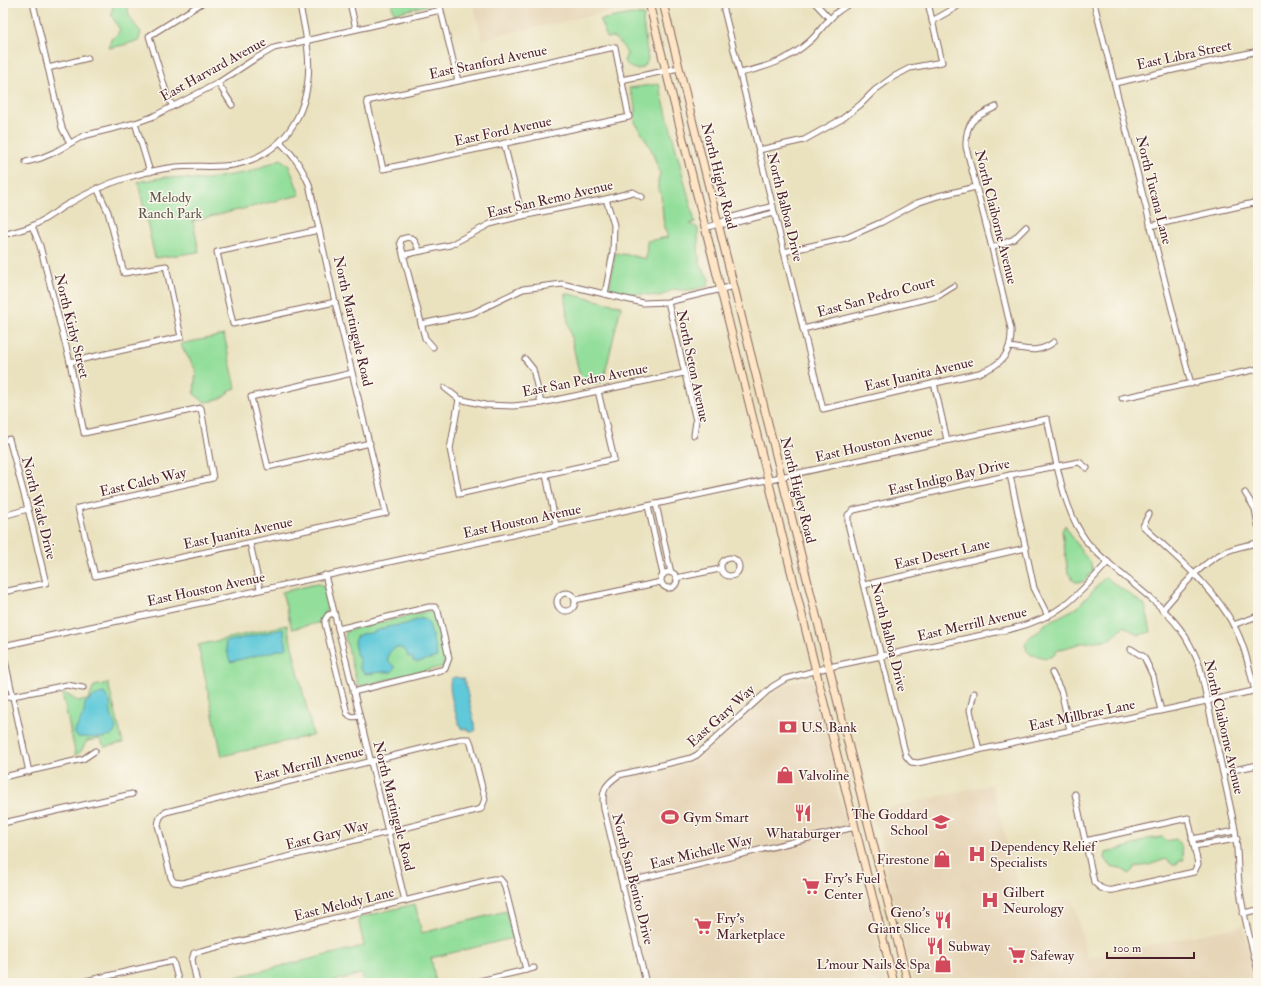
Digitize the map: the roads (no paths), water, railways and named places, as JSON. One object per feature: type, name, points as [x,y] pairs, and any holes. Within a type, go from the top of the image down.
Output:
[{"type":"main road","name":"North Higley Road","points":[[649,3],[768,480],[868,824],[908,983]]},
{"type":"main road","name":"North Higley Road","points":[[663,3],[781,477],[855,827],[894,983]]},
{"type":"main road","points":[[855,827],[868,824]]},
{"type":"street","points":[[32,3],[62,128],[70,143]]},
{"type":"street","points":[[173,106],[168,98],[149,36],[202,3]]},
{"type":"street","points":[[3,235],[32,226],[97,188],[113,182],[176,167],[233,165],[260,156],[280,142],[297,118],[305,99],[308,86],[309,68],[307,40],[299,3]]},
{"type":"street","points":[[350,3],[356,29]]},
{"type":"street","points":[[439,3],[458,81]]},
{"type":"street","points":[[815,3],[830,19]]},
{"type":"street","points":[[740,73],[765,67],[781,61],[797,52],[811,41],[830,19],[851,3]]},
{"type":"street","points":[[759,150],[804,140],[842,120],[875,90],[893,77],[910,68],[942,62],[928,3]]},
{"type":"street","points":[[932,21],[962,3]]},
{"type":"street","name":"North Tucana Lane","points":[[1094,3],[1191,384]]},
{"type":"street","name":"East Harvard Avenue","points":[[26,162],[55,152],[83,136],[135,123],[173,106],[218,83],[274,48],[441,10]]},
{"type":"street","name":"North Balboa Drive","points":[[724,10],[823,409]]},
{"type":"street","name":"East Stanford Avenue","points":[[383,169],[367,101],[615,47],[621,80]]},
{"type":"street","name":"East Libra Street","points":[[1115,83],[1258,51]]},
{"type":"street","points":[[48,68],[88,58]]},
{"type":"street","points":[[621,80],[679,68]]},
{"type":"street","name":"East Ford Avenue","points":[[383,169],[629,117],[621,80]]},
{"type":"street","points":[[218,83],[232,105]]},
{"type":"street","name":"North Claiborne Avenue","points":[[996,108],[975,118],[965,135],[966,147],[1011,329],[1010,347]]},
{"type":"street","points":[[135,123],[150,172]]},
{"type":"street","name":"North Martingale Road","points":[[280,142],[292,154],[302,168],[309,184],[335,302],[386,513]]},
{"type":"street","points":[[504,143],[522,216]]},
{"type":"street","points":[[784,252],[846,238],[882,222],[917,203],[938,196],[976,187]]},
{"type":"street","points":[[70,362],[180,337],[166,266],[124,273],[108,212],[97,188]]},
{"type":"street","name":"East San Remo Avenue","points":[[403,254],[450,245],[490,224],[522,216],[633,192],[642,197]]},
{"type":"street","points":[[605,294],[613,252],[614,225],[606,199]]},
{"type":"street","points":[[1150,226],[1258,202]]},
{"type":"street","points":[[705,228],[718,224],[729,218],[773,206]]},
{"type":"street","points":[[718,224],[729,224],[774,213]]},
{"type":"street","name":"North Kirby Street","points":[[32,226],[40,246],[70,362],[84,433],[200,408],[213,478]]},
{"type":"street","points":[[992,248],[1014,239],[1026,227]]},
{"type":"street","points":[[319,230],[217,252],[232,324],[335,302]]},
{"type":"street","points":[[419,251],[415,241],[411,237],[402,239],[400,242],[425,338],[433,347]]},
{"type":"street","points":[[421,324],[473,312],[523,289],[562,284],[643,303],[668,302],[734,286]]},
{"type":"street","name":"East San Pedro Court","points":[[803,329],[938,296],[954,286]]},
{"type":"street","name":"North Seton Avenue","points":[[668,302],[696,421],[694,435]]},
{"type":"street","points":[[1010,347],[1036,350],[1045,348],[1054,342]]},
{"type":"street","name":"East Juanita Avenue","points":[[823,409],[980,373],[999,363],[1010,347]]},
{"type":"street","points":[[525,359],[533,369],[541,403]]},
{"type":"street","points":[[1122,398],[1258,369]]},
{"type":"street","points":[[352,373],[252,397],[268,467],[370,444]]},
{"type":"street","name":"East San Pedro Avenue","points":[[445,388],[459,399],[485,405],[513,406],[541,403],[684,373]]},
{"type":"street","points":[[934,383],[947,440]]},
{"type":"street","points":[[459,399],[450,449],[459,494],[614,459],[598,391]]},
{"type":"street","name":"North Claiborne Avenue","points":[[1047,419],[1068,507],[1077,527],[1099,556],[1108,562],[1178,626],[1193,650],[1200,666],[1237,839],[1238,882],[1258,970]]},
{"type":"street","name":"East Houston Avenue","points":[[3,646],[1047,419]]},
{"type":"street","name":"North Wade Drive","points":[[3,441],[9,439],[46,583],[3,592]]},
{"type":"street","name":"East Indigo Bay Drive","points":[[848,515],[854,510],[1010,475],[1079,462],[1087,468]]},
{"type":"street","points":[[546,474],[556,526]]},
{"type":"street","points":[[1010,475],[1034,588],[1048,616]]},
{"type":"street","name":"East Caleb Way","points":[[95,576],[78,508],[213,478]]},
{"type":"street","points":[[1246,493],[1255,509],[1258,525]]},
{"type":"street","points":[[656,504],[671,572],[676,578],[676,583],[671,588],[666,588],[661,582]]},
{"type":"street","points":[[648,506],[663,575],[661,582]]},
{"type":"street","points":[[3,516],[28,509]]},
{"type":"street","name":"East Juanita Avenue","points":[[95,576],[386,513]]},
{"type":"street","points":[[1149,514],[1143,526],[1214,596],[1234,624],[1243,647],[1256,690]]},
{"type":"street","name":"North Balboa Drive","points":[[848,515],[848,524],[881,657],[906,756],[910,762]]},
{"type":"street","points":[[1162,610],[1207,563],[1227,551],[1258,542]]},
{"type":"street","points":[[250,543],[260,589]]},
{"type":"street","name":"East Desert Lane","points":[[864,584],[1026,548]]},
{"type":"street","name":"East Merrill Avenue","points":[[822,669],[1011,629],[1035,622],[1066,605],[1079,594],[1108,562]]},
{"type":"street","points":[[676,578],[720,569]]},
{"type":"street","points":[[663,575],[671,572]]},
{"type":"street","name":"North Martingale Road","points":[[325,575],[405,901]]},
{"type":"street","points":[[575,600],[661,582]]},
{"type":"street","points":[[338,629],[429,607],[435,608],[438,611],[449,658],[445,669],[353,692]]},
{"type":"street","points":[[334,613],[328,615],[325,620],[325,624],[347,712],[353,718],[359,716]]},
{"type":"street","points":[[1234,624],[1258,616]]},
{"type":"street","points":[[1131,649],[1144,657],[1153,676],[1161,711]]},
{"type":"street","points":[[3,651],[29,772]]},
{"type":"street","name":"East Gary Way","points":[[610,782],[619,775],[691,758],[697,755],[777,683],[785,678],[822,669]]},
{"type":"street","points":[[1052,673],[1061,691],[1070,730]]},
{"type":"street","points":[[3,698],[67,685],[83,688]]},
{"type":"street","name":"East Millbrae Lane","points":[[910,762],[918,763],[1256,690]]},
{"type":"street","points":[[974,693],[970,710],[979,750]]},
{"type":"street","name":"East Merrill Avenue","points":[[174,882],[171,878],[158,825],[158,820],[162,814],[370,761],[460,739],[469,739],[485,799],[483,805]]},
{"type":"street","points":[[3,777],[83,759],[95,751]]},
{"type":"street","points":[[1223,772],[1258,764]]},
{"type":"street","name":"North San Benito Drive","points":[[610,782],[604,790],[602,798],[646,983]]},
{"type":"street","points":[[3,823],[132,794]]},
{"type":"street","points":[[1076,794],[1085,841],[1094,882],[1100,888],[1113,890],[1194,872],[1198,864],[1188,818],[1085,841]]},
{"type":"street","name":"East Gary Way","points":[[174,882],[182,883],[388,833],[481,809],[483,805]]},
{"type":"street","name":"East Michelle Way","points":[[622,883],[855,827]]},
{"type":"street","points":[[1192,839],[1235,831]]},
{"type":"street","points":[[1194,846],[1237,839]]},
{"type":"street","name":"East Melody Lane","points":[[197,983],[192,960],[194,954],[200,951],[493,879],[500,879],[504,884],[526,970]]},
{"type":"street","points":[[1244,913],[1258,910]]},
{"type":"street","points":[[77,983],[173,961],[179,983]]},
{"type":"street","points":[[471,983],[534,968]]},
{"type":"water","points":[[419,619],[425,619],[429,624],[437,655],[436,658],[416,662],[413,661],[413,658],[408,657],[406,651],[398,647],[391,650],[388,656],[388,661],[395,667],[392,672],[365,674],[359,667],[360,662],[356,653],[354,642],[356,637],[361,634],[406,624]]},
{"type":"water","points":[[283,629],[287,648],[230,662],[225,642]]},
{"type":"water","points":[[455,677],[464,679],[476,730],[472,732],[467,729],[461,729],[455,711],[451,696],[450,684],[451,679]]},
{"type":"water","points":[[104,693],[110,702],[111,714],[116,728],[115,731],[112,735],[103,738],[78,737],[75,734],[75,731],[84,713],[85,703],[96,695]]},
{"type":"place","name":"U.S. Bank","points":[[788,727]]},
{"type":"place","name":"Valvoline","points":[[785,775]]},
{"type":"place","name":"Whataburger","points":[[803,813]]},
{"type":"place","name":"Gym Smart","points":[[670,817]]},
{"type":"place","name":"The Goddard School","points":[[941,822]]},
{"type":"place","name":"Dependency Relief Specialists","points":[[977,854]]},
{"type":"place","name":"Firestone","points":[[942,859]]},
{"type":"place","name":"Fry's Fuel Center","points":[[811,886]]},
{"type":"place","name":"Gilbert Neurology","points":[[990,900]]},
{"type":"place","name":"Geno's Giant Slice","points":[[943,920]]},
{"type":"place","name":"Fry's Marketplace","points":[[703,926]]},
{"type":"place","name":"Subway","points":[[935,946]]},
{"type":"place","name":"Safeway","points":[[1017,955]]},
{"type":"place","name":"L'mour Nails & Spa","points":[[943,964]]},
{"type":"park label","name":"Melody Ranch Park","points":[[170,206]]}]
